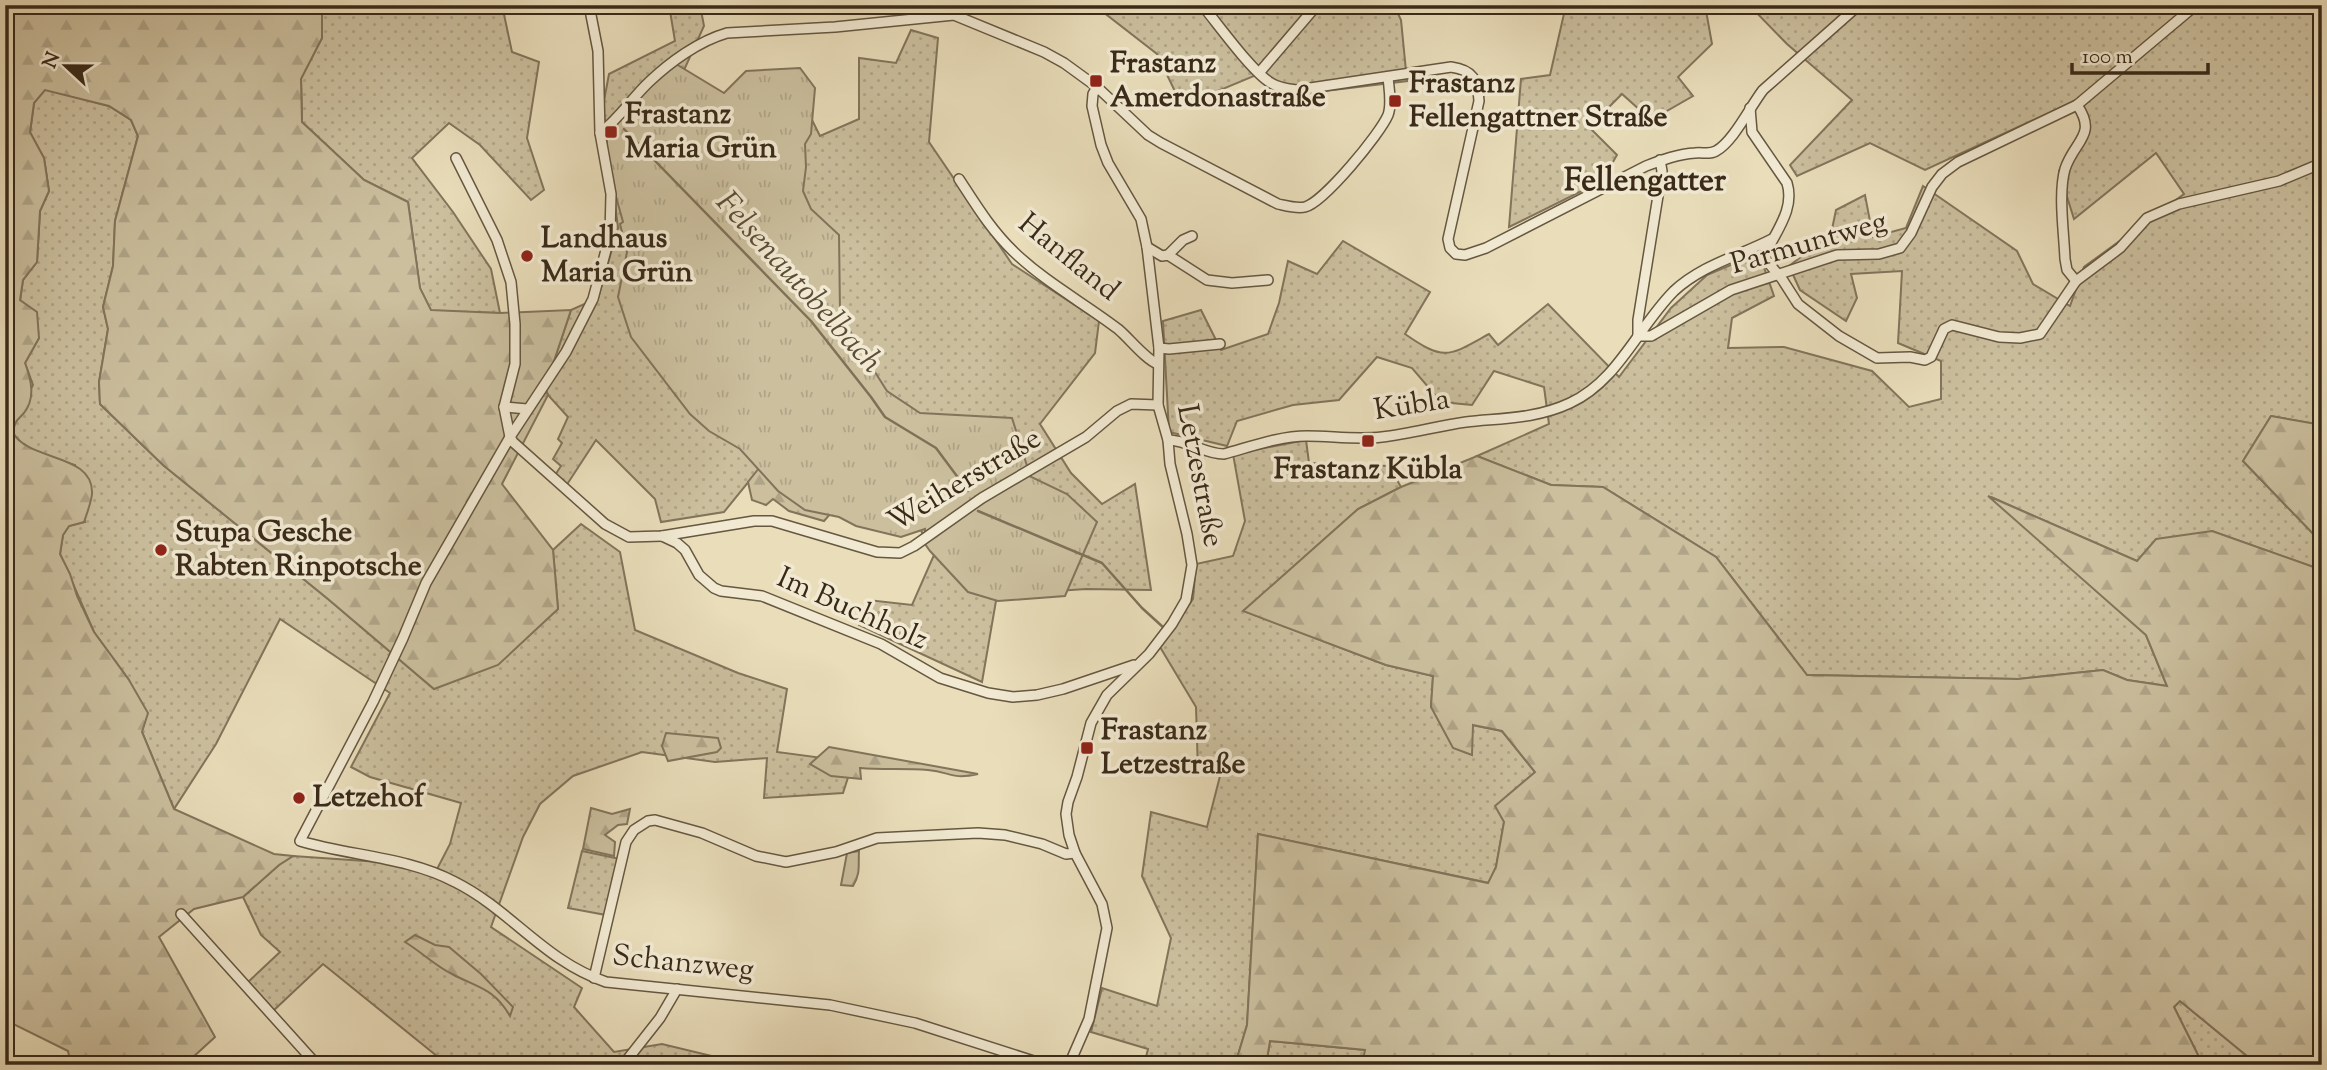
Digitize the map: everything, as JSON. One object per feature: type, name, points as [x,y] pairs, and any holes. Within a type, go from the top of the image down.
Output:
[{"type":"street","points":[[510,437],[566,352],[593,299],[610,235],[611,194],[600,133],[598,51],[589,5]]},
{"type":"street","points":[[944,5],[954,15],[1044,52],[1097,87],[1160,143],[1279,204],[1291,207],[1306,207],[1326,195],[1382,126],[1389,108],[1388,77]]},
{"type":"street","points":[[1202,5],[1259,73],[1270,83],[1284,89],[1297,90],[1451,67],[1467,71],[1474,77],[1478,86],[1479,102],[1448,239],[1450,248],[1456,254],[1465,255],[1486,248],[1629,173],[1660,160],[1696,152],[1708,154],[1718,150],[1731,138],[1763,90],[1859,5]]},
{"type":"street","points":[[1259,73],[1317,5]]},
{"type":"street","points":[[2076,281],[2067,270],[2065,259],[2063,183],[2070,159],[2086,131],[2086,118],[2077,105],[2196,5]]},
{"type":"street","points":[[600,133],[618,119],[648,83],[714,37],[727,33],[820,28],[954,15]]},
{"type":"street","name":"Letzestraße","points":[[1069,1065],[1089,1019],[1107,928],[1102,904],[1075,853],[1066,814],[1090,723],[1107,695],[1138,664],[1171,624],[1186,600],[1192,565],[1170,464],[1168,440],[1158,405],[1159,348],[1147,247],[1141,219],[1108,163],[1101,145],[1092,106],[1097,87]]},
{"type":"street","name":"Parmuntweg","points":[[1638,336],[1651,336],[1731,290],[1837,255],[1879,254],[1900,248],[1911,233],[1932,187],[1942,174],[1958,162],[2077,105]]},
{"type":"street","points":[[1750,106],[1752,132],[1787,183],[1790,192],[1786,214],[1766,253],[1766,260],[1798,304],[1851,344],[1877,358],[1910,357],[1925,360],[1931,357],[1944,329],[1952,325],[1999,337],[2020,338],[2040,334],[2076,281],[2120,248],[2147,218],[2160,210],[2279,181],[2322,163]]},
{"type":"street","points":[[456,158],[497,240],[511,282],[515,364],[505,407],[510,437],[613,530],[637,538],[662,536]]},
{"type":"street","points":[[1638,336],[1639,310],[1662,171],[1660,160]]},
{"type":"street","name":"Hanfland","points":[[959,179],[981,215],[1012,251],[1104,319],[1152,362],[1158,364]]},
{"type":"street","points":[[1147,247],[1161,256],[1168,255],[1183,240],[1192,236]]},
{"type":"street","name":"Kübla","points":[[1168,440],[1175,440],[1212,454],[1224,454],[1306,436],[1372,438],[1440,425],[1537,416],[1571,403],[1601,382],[1660,306],[1694,276],[1712,265],[1773,239]]},
{"type":"street","points":[[1168,255],[1207,280],[1232,283],[1268,280]]},
{"type":"street","points":[[1159,348],[1220,344]]},
{"type":"street","name":"Weiherstraße","points":[[662,536],[754,521],[772,522],[877,552],[900,553],[982,498],[1086,437],[1117,411],[1131,404],[1158,405]]},
{"type":"street","points":[[505,407],[527,409]]},
{"type":"street","name":"Schanzweg","points":[[510,437],[426,583],[373,702],[300,841],[380,858],[456,882],[487,902],[566,964],[606,982],[833,1006],[915,1023],[1046,1065]]},
{"type":"street","name":"Im Buchholz","points":[[662,536],[677,543],[699,575],[714,588],[762,596],[881,644],[940,678],[989,693],[1013,697],[1037,695],[1138,664]]},
{"type":"street","points":[[594,978],[626,842],[634,830],[648,821],[660,821],[702,833],[756,856],[786,862],[836,852],[877,838],[978,833],[1005,835],[1042,844],[1066,854],[1075,853]]},
{"type":"street","points":[[181,914],[317,1065]]},
{"type":"street","points":[[623,1065],[660,1018],[677,989]]},
{"type":"green space","points":[[5,5],[322,5],[322,38],[301,79],[302,122],[364,180],[408,202],[420,288],[431,310],[500,313],[571,310],[545,388],[548,395],[502,484],[553,550],[558,609],[498,665],[434,689],[163,465],[100,404],[99,382],[108,329],[103,307],[113,266],[115,221],[138,136],[131,120],[109,106],[45,90],[34,103],[30,132],[44,158],[49,191],[40,211],[37,262],[23,280],[20,300],[37,312],[39,338],[25,363],[30,382],[30,401],[15,423],[13,433],[33,449],[72,464],[83,471],[90,481],[92,494],[84,522],[69,526],[63,535],[60,554],[94,632],[129,680],[148,713],[142,732],[174,809],[274,854],[293,856],[243,897],[194,909],[159,937],[215,1037],[191,1059],[195,1065],[71,1065],[68,1051],[5,1020]]},
{"type":"green space","points":[[322,5],[502,5],[512,52],[539,62],[527,138],[544,190],[531,200],[480,145],[449,123],[412,158],[491,269],[500,313],[431,311],[420,289],[408,202],[364,180],[302,122],[301,78],[322,38]]},
{"type":"green space","points":[[669,5],[700,5],[704,26],[684,70],[718,105],[792,80],[820,136],[859,119],[859,58],[896,63],[911,30],[938,38],[929,142],[1012,264],[1099,321],[1095,353],[1040,424],[1071,473],[1102,504],[1135,484],[1151,590],[1086,589],[997,595],[982,682],[859,625],[868,600],[912,605],[934,555],[917,523],[754,475],[724,512],[661,522],[655,499],[596,440],[566,486],[555,475],[561,466],[553,459],[562,443],[558,439],[568,417],[545,388],[571,310],[598,298],[618,228],[603,106],[609,74],[675,41]]},
{"type":"green space","points":[[1094,5],[1394,5],[1401,20],[1407,81],[1287,93],[1256,75],[1182,106],[1157,54]]},
{"type":"green space","points":[[1566,5],[1705,5],[1712,44],[1678,77],[1693,96],[1651,120],[1622,94],[1589,127],[1617,155],[1602,181],[1509,227],[1521,79],[1550,75]]},
{"type":"green space","points":[[1749,5],[2322,5],[2322,425],[2271,416],[2243,461],[2322,543],[2322,570],[2212,531],[2137,561],[1991,497],[2146,635],[2167,686],[2127,680],[2103,670],[2018,679],[1807,675],[1716,557],[1603,487],[1551,485],[1477,456],[1549,424],[1544,387],[1494,371],[1472,405],[1441,402],[1412,368],[1377,357],[1339,400],[1293,405],[1237,421],[1227,446],[1169,432],[1163,321],[1201,310],[1221,350],[1268,334],[1279,303],[1288,261],[1317,274],[1343,241],[1430,292],[1405,334],[1429,349],[1447,353],[1455,351],[1489,334],[1498,345],[1548,304],[1619,377],[1671,308],[1707,275],[1759,253],[1774,296],[1732,318],[1728,348],[1784,347],[1872,371],[1909,407],[1941,399],[1941,361],[1898,343],[1902,271],[1851,274],[1857,298],[1846,321],[1800,290],[1789,266],[1831,234],[1836,210],[1865,195],[1873,237],[1906,228],[1923,186],[2017,251],[2033,284],[2070,306],[2084,267],[2184,194],[2156,153],[2074,219],[2059,171],[2083,126],[2072,102],[1925,170],[1870,143],[1797,176],[1790,165],[1852,100],[1787,44]]},
{"type":"green space","points":[[676,64],[724,93],[746,71],[800,68],[815,88],[811,134],[805,144],[803,191],[811,209],[839,235],[840,311],[854,339],[887,391],[920,413],[1012,418],[1028,469],[1027,475],[1067,494],[1097,522],[1065,596],[998,601],[968,592],[925,544],[925,529],[901,537],[856,526],[839,517],[805,510],[778,491],[740,449],[709,431],[690,414],[631,337],[618,297],[627,252],[620,224],[623,222],[607,155],[608,135],[647,87]]},
{"type":"green space","points":[[45,89],[109,106],[131,120],[138,136],[115,221],[113,266],[103,307],[108,329],[99,382],[100,404],[163,465],[434,689],[558,609],[553,550],[581,524],[620,552],[635,630],[738,673],[787,689],[777,752],[853,762],[843,793],[764,798],[767,758],[715,762],[642,752],[573,776],[540,804],[523,837],[491,927],[582,988],[574,1007],[614,1052],[662,1044],[724,1059],[794,1065],[448,1065],[323,964],[273,1011],[247,983],[280,952],[261,935],[243,897],[279,865],[293,856],[380,862],[435,873],[450,844],[461,803],[370,777],[351,767],[390,693],[280,619],[216,744],[174,809],[142,732],[129,680],[94,632],[60,554],[63,535],[69,526],[85,522],[75,465],[32,450],[13,433],[15,420],[33,385],[25,363],[39,338],[20,301],[23,280],[37,262],[40,211],[49,191],[44,158],[30,133],[34,103]]},
{"type":"green space","points":[[2271,416],[2322,425],[2322,543],[2243,461]]},
{"type":"green space","points":[[1306,440],[1309,463],[1389,466],[1401,487],[1358,509],[1244,611],[1386,665],[1433,676],[1431,707],[1472,725],[1502,731],[1535,772],[1504,822],[1496,867],[1489,883],[1258,834],[1247,1025],[1235,1065],[1144,1065],[1148,1049],[1091,1032],[1102,988],[1157,1006],[1171,938],[1142,876],[1151,812],[1207,827],[1220,776],[1198,772],[1196,707],[1160,647],[1193,599],[1196,564],[1233,556],[1245,521],[1233,454]]},
{"type":"green space","points":[[1477,456],[1551,485],[1603,487],[1716,557],[1807,675],[2018,679],[2103,670],[2127,680],[2167,686],[2146,635],[1988,496],[2137,561],[2156,539],[2212,531],[2322,570],[2322,1065],[2258,1065],[2180,1001],[2174,1007],[2203,1065],[1362,1065],[1365,1050],[1270,1041],[1266,1065],[1235,1065],[1247,1025],[1258,834],[1488,883],[1496,867],[1504,822],[1495,806],[1535,772],[1502,731],[1473,725],[1472,755],[1453,748],[1431,707],[1433,676],[1386,665],[1243,611],[1358,509],[1401,487]]},
{"type":"green space","points":[[763,463],[832,512],[824,521],[789,511],[773,499],[766,505],[752,500],[748,482]]},
{"type":"green space","points":[[666,733],[718,738],[721,748],[717,752],[668,761],[662,746]]},
{"type":"green space","points":[[829,747],[978,774],[956,776],[928,770],[860,768],[861,779],[831,776],[810,764]]},
{"type":"green space","points":[[591,808],[612,814],[630,809],[627,824],[618,825],[605,835],[615,842],[614,856],[583,849]]},
{"type":"green space","points":[[582,851],[620,859],[606,915],[568,908]]},
{"type":"green space","points":[[859,851],[856,881],[853,886],[841,885],[847,853]]},
{"type":"green space","points":[[415,935],[435,945],[449,947],[481,974],[513,1007],[510,1016],[491,994],[446,971],[405,942]]},
{"type":"green space","points":[[2180,1001],[2258,1065],[2203,1065],[2174,1007]]},
{"type":"green space","points":[[1270,1041],[1366,1050],[1362,1065],[1266,1065]]},
{"type":"waterway","name":"Felsenautobelbach","points":[[624,129],[811,321],[885,417],[936,448],[968,491]]},
{"type":"waterway","name":"Felsenautobelbach","points":[[978,511],[1102,563],[1142,608],[1164,628]]},
{"type":"place","name":"Frastanz Amerdonastraße","points":[[1096,81]]},
{"type":"place","name":"Frastanz Fellengattner Straße","points":[[1395,101]]},
{"type":"place","name":"Frastanz Maria Grün","points":[[611,132]]},
{"type":"place","name":"Landhaus Maria Grün","points":[[527,256]]},
{"type":"place","name":"Frastanz Kübla","points":[[1368,441]]},
{"type":"place","name":"Stupa Gesche Rabten Rinpotsche","points":[[161,550]]},
{"type":"place","name":"Frastanz Letzestraße","points":[[1087,748]]},
{"type":"place","name":"Letzehof","points":[[299,798]]},
{"type":"district","name":"Fellengatter","points":[[1645,182]]}]
